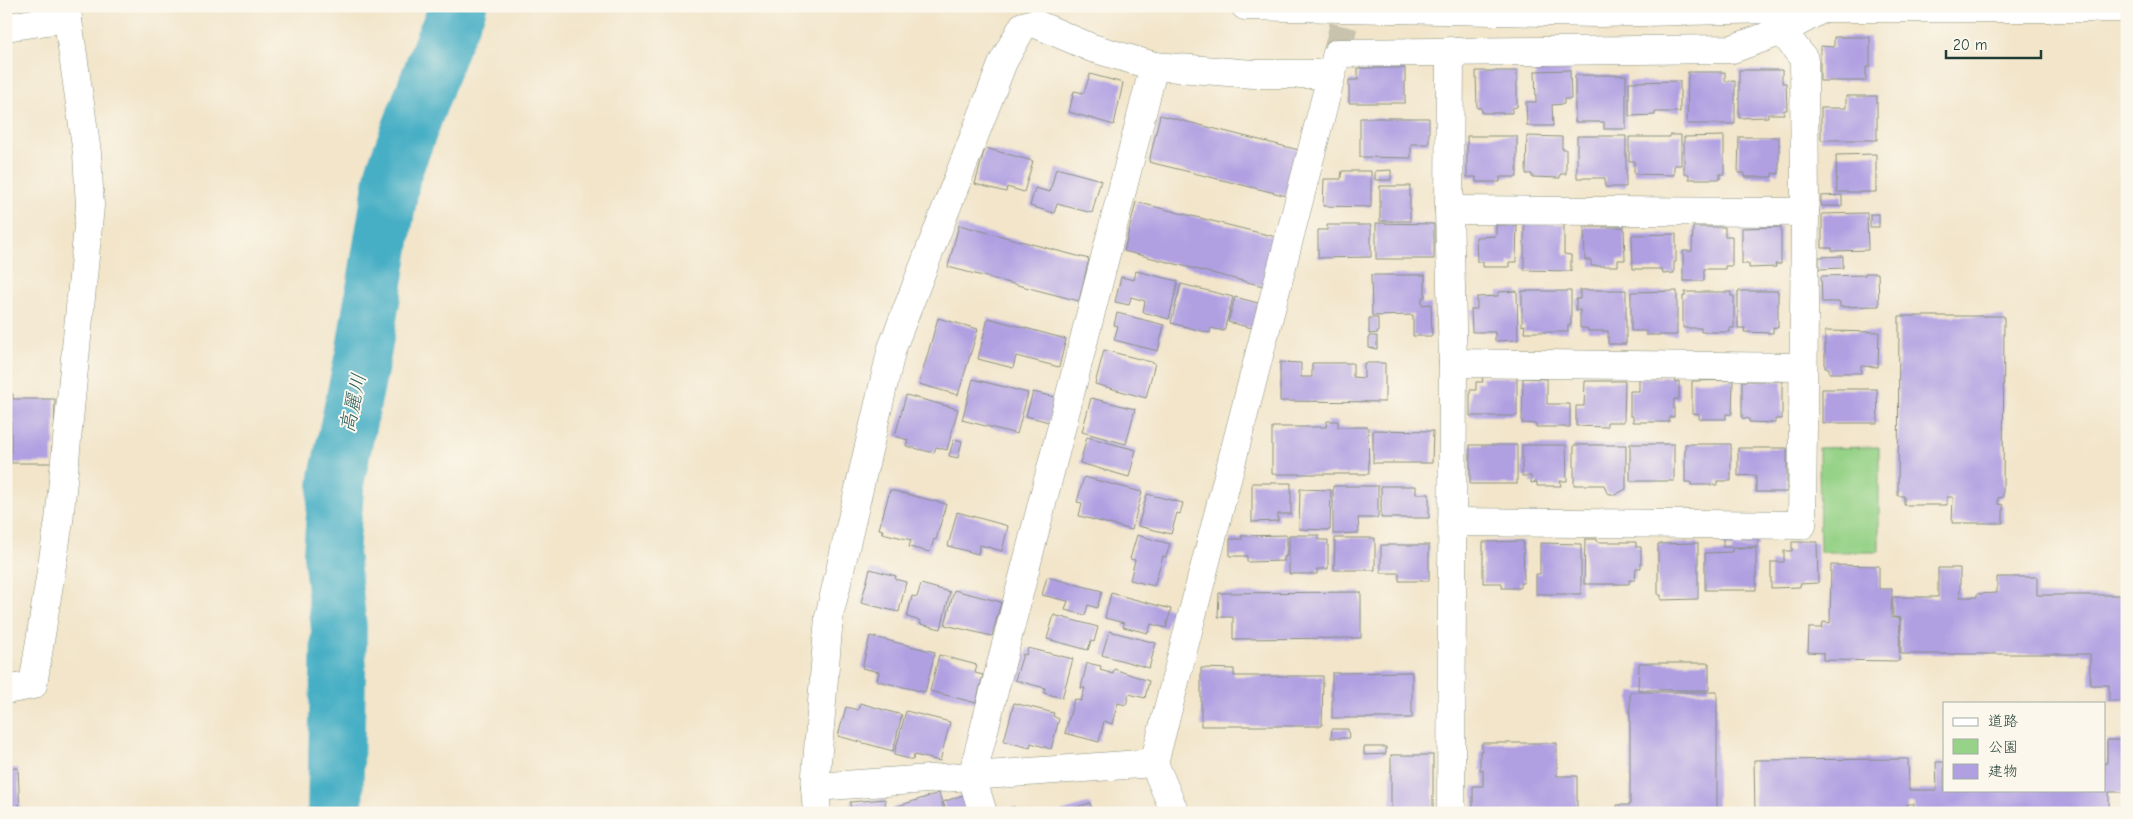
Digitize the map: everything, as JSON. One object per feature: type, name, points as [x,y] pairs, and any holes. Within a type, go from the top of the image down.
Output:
[{"type":"street","points":[[1244,6],[1598,13],[1823,7],[2127,8]]},
{"type":"street","points":[[1175,813],[1154,763],[1337,52],[1732,49],[1782,30],[1823,7]]},
{"type":"street","points":[[6,27],[67,12],[87,153],[90,206],[59,521],[33,685],[6,690]]},
{"type":"street","points":[[1154,763],[972,777],[816,800],[829,617],[892,348],[1003,62],[1024,26],[1034,23],[1092,48],[1154,66],[1253,74],[1332,74]]},
{"type":"street","points":[[1452,522],[1802,525],[1802,367],[1805,212],[1804,59],[1782,30]]},
{"type":"street","points":[[1450,51],[1449,210],[1453,363],[1451,813]]},
{"type":"street","points":[[983,813],[972,777],[1154,66]]},
{"type":"street","points":[[1449,210],[1805,212]]},
{"type":"street","points":[[1453,363],[1802,367]]},
{"type":"green space","points":[[1879,447],[1879,552],[1820,552],[1819,448]]},
{"type":"building","points":[[1834,37],[1870,37],[1870,67],[1866,67],[1866,81],[1820,81],[1820,46],[1834,47]]},
{"type":"building","points":[[1358,68],[1405,68],[1405,103],[1349,103],[1349,80],[1358,80]]},
{"type":"building","points":[[1570,70],[1571,99],[1564,99],[1564,104],[1552,105],[1553,126],[1527,126],[1526,102],[1536,102],[1535,71]]},
{"type":"building","points":[[1739,70],[1782,70],[1782,83],[1786,83],[1787,110],[1784,110],[1784,114],[1768,114],[1768,117],[1739,118]]},
{"type":"building","points":[[1476,71],[1517,71],[1517,107],[1512,108],[1512,113],[1482,113],[1481,108],[1477,108]]},
{"type":"building","points":[[1688,72],[1725,72],[1725,81],[1735,81],[1735,124],[1687,124]]},
{"type":"building","points":[[1090,74],[1123,83],[1114,125],[1069,112],[1074,91],[1084,93]]},
{"type":"building","points":[[1575,75],[1626,75],[1626,129],[1604,129],[1604,122],[1575,122]]},
{"type":"building","points":[[1680,81],[1680,112],[1655,112],[1655,115],[1629,116],[1629,82]]},
{"type":"building","points":[[1846,96],[1877,96],[1877,140],[1821,140],[1821,108],[1846,108]]},
{"type":"building","points":[[1160,115],[1299,150],[1287,196],[1149,162]]},
{"type":"building","points":[[1360,118],[1429,118],[1429,144],[1411,144],[1411,158],[1360,157]]},
{"type":"building","points":[[1670,135],[1681,135],[1681,165],[1674,165],[1674,175],[1634,174],[1634,161],[1629,161],[1629,137],[1670,137]]},
{"type":"building","points":[[1467,136],[1517,136],[1517,177],[1500,177],[1500,182],[1476,182],[1476,177],[1467,177]]},
{"type":"building","points":[[1527,136],[1562,137],[1562,149],[1566,149],[1566,174],[1560,174],[1560,178],[1532,177],[1532,174],[1526,174]]},
{"type":"building","points":[[1577,136],[1626,136],[1626,187],[1605,187],[1605,178],[1577,178]]},
{"type":"building","points":[[1724,136],[1724,174],[1720,174],[1720,179],[1689,179],[1689,174],[1684,174],[1684,137]]},
{"type":"building","points":[[1739,137],[1779,137],[1779,174],[1772,173],[1772,177],[1745,177],[1745,173],[1738,173]]},
{"type":"building","points":[[985,148],[1033,161],[1024,192],[1007,187],[1006,192],[975,184]]},
{"type":"building","points":[[1876,154],[1876,192],[1837,192],[1836,155]]},
{"type":"building","points":[[1056,168],[1101,180],[1092,213],[1057,204],[1054,213],[1030,206],[1035,188],[1050,192]]},
{"type":"building","points":[[1391,170],[1391,180],[1375,180],[1375,171]]},
{"type":"building","points":[[1342,171],[1371,171],[1371,207],[1323,206],[1324,179],[1341,179]]},
{"type":"building","points":[[1380,186],[1410,186],[1410,221],[1380,221]]},
{"type":"building","points":[[1842,195],[1842,206],[1821,206],[1821,196]]},
{"type":"building","points":[[1136,202],[1276,237],[1263,286],[1124,251]]},
{"type":"building","points":[[1867,213],[1868,250],[1832,251],[1832,248],[1822,248],[1822,214]]},
{"type":"building","points":[[1870,214],[1879,214],[1879,227],[1870,227]]},
{"type":"building","points":[[1376,223],[1434,224],[1434,259],[1376,259]]},
{"type":"building","points":[[1524,224],[1564,224],[1564,254],[1571,255],[1571,271],[1524,270]]},
{"type":"building","points":[[959,225],[1089,259],[1079,301],[948,267]]},
{"type":"building","points":[[1327,225],[1371,225],[1371,257],[1318,258],[1318,230],[1327,230]]},
{"type":"building","points":[[1496,225],[1517,225],[1516,262],[1509,262],[1509,267],[1483,267],[1483,262],[1477,262],[1476,237],[1496,236]]},
{"type":"building","points":[[1584,227],[1624,227],[1625,260],[1618,260],[1618,266],[1591,266],[1591,260],[1585,260]]},
{"type":"building","points":[[1693,227],[1725,227],[1725,236],[1732,236],[1732,266],[1725,266],[1725,269],[1704,269],[1704,281],[1683,281],[1683,251],[1692,251]]},
{"type":"building","points":[[1781,227],[1781,264],[1775,264],[1776,267],[1749,268],[1749,264],[1742,264],[1742,228]]},
{"type":"building","points":[[1676,234],[1674,273],[1663,274],[1662,269],[1633,269],[1632,235]]},
{"type":"building","points":[[1843,256],[1843,268],[1819,269],[1819,257]]},
{"type":"building","points":[[1136,271],[1178,281],[1169,319],[1143,312],[1145,301],[1131,297],[1129,305],[1115,302],[1121,277],[1134,280]]},
{"type":"building","points":[[1865,273],[1878,273],[1879,306],[1840,307],[1840,302],[1822,302],[1821,276],[1865,275]]},
{"type":"building","points":[[1371,275],[1425,275],[1425,297],[1422,297],[1422,305],[1431,304],[1432,336],[1413,336],[1413,315],[1372,316]]},
{"type":"building","points":[[1181,284],[1233,297],[1224,331],[1211,328],[1210,333],[1171,323]]},
{"type":"building","points":[[1580,290],[1626,290],[1626,344],[1608,344],[1608,331],[1588,331],[1587,328],[1580,328],[1580,310],[1576,310],[1576,299],[1580,299]]},
{"type":"building","points":[[1517,291],[1518,340],[1495,341],[1495,332],[1472,332],[1471,309],[1477,309],[1477,297],[1498,296],[1498,292]]},
{"type":"building","points":[[1522,291],[1571,291],[1571,325],[1568,325],[1568,332],[1524,332],[1525,325],[1522,326]]},
{"type":"building","points":[[1677,291],[1677,335],[1646,335],[1646,331],[1631,331],[1631,292]]},
{"type":"building","points":[[1738,291],[1778,291],[1778,328],[1773,327],[1773,333],[1744,332],[1745,328],[1738,328]]},
{"type":"building","points":[[1685,292],[1731,292],[1731,296],[1734,296],[1734,328],[1730,328],[1730,332],[1701,332],[1701,328],[1683,328],[1683,296],[1685,296]]},
{"type":"building","points":[[1235,297],[1258,303],[1252,328],[1228,322]]},
{"type":"building","points":[[1117,313],[1164,325],[1158,351],[1114,340],[1118,326],[1114,325]]},
{"type":"building","points":[[1899,316],[2004,316],[2003,497],[1998,498],[1998,504],[2003,505],[2003,523],[1952,523],[1953,497],[1947,497],[1947,505],[1904,505],[1904,496],[1898,496]]},
{"type":"building","points":[[938,318],[978,329],[958,395],[919,384]]},
{"type":"building","points":[[988,318],[1066,339],[1059,367],[1016,356],[1013,368],[978,359]]},
{"type":"building","points":[[1369,318],[1378,318],[1378,333],[1369,334]]},
{"type":"building","points":[[1825,331],[1879,332],[1878,367],[1861,366],[1861,373],[1829,373],[1829,368],[1825,368]]},
{"type":"building","points":[[1369,336],[1377,336],[1377,349],[1369,348]]},
{"type":"building","points":[[1104,350],[1155,363],[1146,398],[1095,384]]},
{"type":"building","points":[[1280,362],[1301,363],[1301,377],[1312,377],[1312,363],[1353,363],[1353,377],[1364,378],[1364,363],[1385,363],[1385,402],[1280,401]]},
{"type":"building","points":[[1482,377],[1517,377],[1517,416],[1470,416],[1470,390],[1476,390],[1476,382],[1483,382]]},
{"type":"building","points":[[1674,377],[1675,382],[1679,381],[1679,399],[1674,399],[1674,417],[1669,417],[1669,422],[1633,422],[1633,416],[1630,416],[1630,391],[1639,391],[1639,378]]},
{"type":"building","points":[[1523,378],[1547,379],[1547,404],[1570,404],[1570,427],[1536,427],[1536,424],[1522,423]]},
{"type":"building","points":[[973,379],[1028,393],[1017,434],[962,420]]},
{"type":"building","points":[[1733,380],[1732,414],[1726,414],[1726,419],[1699,419],[1699,414],[1692,413],[1692,381]]},
{"type":"building","points":[[1585,381],[1625,381],[1624,422],[1607,422],[1607,427],[1576,426],[1576,406],[1584,406]]},
{"type":"building","points":[[1742,381],[1782,381],[1782,419],[1775,419],[1775,423],[1749,422],[1749,419],[1742,418]]},
{"type":"building","points":[[1822,389],[1877,389],[1878,423],[1822,423]]},
{"type":"building","points":[[1033,392],[1055,397],[1049,422],[1026,416]]},
{"type":"building","points":[[6,394],[13,394],[13,399],[55,399],[52,463],[11,463],[11,412],[6,412]]},
{"type":"building","points":[[906,395],[958,409],[947,450],[936,447],[934,453],[906,446],[908,440],[895,436]]},
{"type":"building","points":[[1091,398],[1135,409],[1126,444],[1082,432]]},
{"type":"building","points":[[1327,421],[1338,421],[1338,427],[1368,427],[1369,474],[1272,474],[1272,427],[1326,427]]},
{"type":"building","points":[[1373,430],[1433,431],[1432,463],[1373,463]]},
{"type":"building","points":[[1087,437],[1136,450],[1129,477],[1080,463]]},
{"type":"building","points":[[954,439],[962,441],[958,458],[949,456]]},
{"type":"building","points":[[1630,444],[1674,444],[1674,481],[1630,481]]},
{"type":"building","points":[[1685,444],[1731,444],[1731,481],[1717,481],[1717,485],[1691,485],[1691,482],[1685,482]]},
{"type":"building","points":[[1470,445],[1517,445],[1517,484],[1470,484]]},
{"type":"building","points":[[1522,445],[1566,445],[1567,481],[1560,481],[1561,486],[1537,486],[1537,482],[1531,483],[1531,476],[1522,476]]},
{"type":"building","points":[[1574,445],[1626,445],[1626,489],[1615,495],[1607,493],[1604,485],[1574,485]]},
{"type":"building","points":[[1738,448],[1787,448],[1787,492],[1756,492],[1756,475],[1738,476]]},
{"type":"building","points":[[1084,477],[1142,492],[1132,530],[1079,516],[1082,503],[1077,502]]},
{"type":"building","points":[[1252,483],[1291,483],[1291,514],[1278,514],[1278,521],[1252,522]]},
{"type":"building","points":[[1333,486],[1378,486],[1378,518],[1358,518],[1359,533],[1333,534]]},
{"type":"building","points":[[1381,486],[1416,486],[1416,494],[1429,494],[1429,518],[1381,518]]},
{"type":"building","points":[[1300,489],[1331,490],[1330,530],[1299,529]]},
{"type":"building","points":[[890,490],[946,504],[936,540],[934,539],[930,552],[909,547],[911,540],[882,533],[883,530],[879,529]]},
{"type":"building","points":[[1147,494],[1183,503],[1180,514],[1177,513],[1171,534],[1138,526]]},
{"type":"building","points":[[957,512],[1008,526],[1002,551],[980,545],[978,554],[948,546]]},
{"type":"building","points":[[1137,535],[1170,544],[1166,557],[1163,556],[1154,586],[1130,580],[1135,560],[1130,559]]},
{"type":"building","points":[[1287,535],[1287,556],[1284,557],[1284,561],[1247,562],[1247,556],[1230,556],[1230,539],[1242,539],[1241,536]]},
{"type":"building","points":[[1289,535],[1319,535],[1319,540],[1328,540],[1328,569],[1317,569],[1317,574],[1289,574]]},
{"type":"building","points":[[1335,538],[1375,538],[1375,570],[1334,570]]},
{"type":"building","points":[[1723,538],[1758,538],[1758,547],[1723,547]]},
{"type":"building","points":[[1585,539],[1597,539],[1597,542],[1636,542],[1636,547],[1641,547],[1641,568],[1636,568],[1635,580],[1629,580],[1629,584],[1584,584]]},
{"type":"building","points":[[1523,541],[1524,583],[1520,583],[1520,588],[1502,588],[1502,583],[1483,583],[1483,542]]},
{"type":"building","points":[[1792,542],[1817,542],[1818,583],[1800,584],[1800,587],[1771,588],[1771,562],[1784,562],[1784,551],[1792,551]]},
{"type":"building","points":[[1540,543],[1581,544],[1581,594],[1536,594],[1536,574],[1540,574]]},
{"type":"building","points":[[1698,543],[1698,599],[1661,600],[1661,595],[1658,595],[1658,544]]},
{"type":"building","points":[[1381,545],[1429,545],[1429,581],[1399,581],[1399,573],[1381,573]]},
{"type":"building","points":[[1732,548],[1756,548],[1756,590],[1705,590],[1705,553],[1732,552]]},
{"type":"building","points":[[1831,565],[1879,566],[1879,589],[1892,589],[1891,618],[1900,618],[1899,661],[1823,660],[1823,653],[1808,652],[1809,628],[1822,628],[1823,622],[1830,623]]},
{"type":"building","points":[[1938,568],[1960,568],[1960,597],[1977,597],[1977,594],[1997,593],[1997,577],[2037,577],[2037,595],[2127,595],[2127,701],[2109,701],[2109,685],[2090,685],[2090,654],[1901,654],[1901,618],[1893,617],[1893,597],[1938,597]]},
{"type":"building","points":[[870,569],[896,576],[895,579],[906,582],[899,612],[861,603]]},
{"type":"building","points":[[1047,577],[1102,591],[1097,608],[1088,605],[1085,615],[1065,610],[1068,601],[1042,595]]},
{"type":"building","points":[[921,584],[950,592],[941,629],[920,624],[921,621],[907,617],[912,596],[917,597]]},
{"type":"building","points":[[954,590],[1001,602],[992,636],[945,625]]},
{"type":"building","points":[[1361,592],[1361,638],[1233,639],[1233,617],[1218,617],[1219,593]]},
{"type":"building","points":[[1111,593],[1171,609],[1166,628],[1151,624],[1148,633],[1123,627],[1124,623],[1105,618]]},
{"type":"building","points":[[1054,615],[1098,627],[1094,642],[1091,641],[1088,650],[1047,639]]},
{"type":"building","points":[[1109,631],[1156,643],[1149,668],[1102,655]]},
{"type":"building","points":[[870,636],[935,652],[925,692],[877,681],[879,672],[862,668]]},
{"type":"building","points":[[1028,648],[1073,659],[1062,698],[1044,693],[1045,688],[1015,680],[1023,654],[1026,655]]},
{"type":"building","points":[[939,655],[977,665],[975,673],[983,675],[976,703],[930,691]]},
{"type":"building","points":[[1087,663],[1101,666],[1100,670],[1113,674],[1114,669],[1149,681],[1145,698],[1129,694],[1126,705],[1118,703],[1112,724],[1104,721],[1099,742],[1065,733],[1074,699],[1081,701],[1085,688],[1081,688]]},
{"type":"building","points":[[1639,663],[1709,663],[1709,690],[1638,690]]},
{"type":"building","points":[[1201,668],[1234,669],[1234,676],[1323,676],[1322,726],[1201,726]]},
{"type":"building","points":[[1412,672],[1412,718],[1332,718],[1332,673]]},
{"type":"building","points":[[1630,692],[1717,692],[1717,813],[1617,813],[1617,805],[1630,805]]},
{"type":"building","points":[[860,703],[902,715],[893,751],[838,736],[846,707],[858,710]]},
{"type":"building","points":[[1014,703],[1054,713],[1053,716],[1059,719],[1051,749],[1031,743],[1030,748],[1004,741]]},
{"type":"building","points":[[906,711],[950,722],[940,761],[914,755],[913,760],[894,755]]},
{"type":"building","points":[[1332,729],[1348,729],[1349,738],[1331,738]]},
{"type":"building","points":[[2107,740],[2127,740],[2127,792],[2109,792],[2109,813],[1914,813],[1914,804],[1907,804],[1907,813],[1755,813],[1754,760],[1908,759],[1909,790],[1937,790],[1936,762],[1943,762],[1943,792],[2106,792]]},
{"type":"building","points":[[1482,743],[1557,743],[1557,776],[1577,776],[1577,813],[1473,812],[1473,786],[1483,786],[1483,770],[1480,770]]},
{"type":"building","points":[[1364,747],[1386,747],[1386,754],[1364,755]]},
{"type":"building","points":[[1391,755],[1433,755],[1433,813],[1391,813]]},
{"type":"building","points":[[6,768],[18,768],[20,813],[6,813]]},
{"type":"building","points":[[939,793],[945,813],[893,813],[892,808]]},
{"type":"building","points":[[963,795],[969,813],[947,813],[943,802]]},
{"type":"building","points":[[885,799],[886,813],[851,813],[850,802]]},
{"type":"building","points":[[1090,803],[1093,813],[1061,813],[1061,812]]},
{"type":"building","points":[[1015,807],[1017,813],[998,813],[998,812]]},
{"type":"waterway","name":"高麗川","points":[[335,813],[339,629],[331,553],[337,478],[363,355],[393,174],[442,43],[459,6]]},
{"type":"tunnel","points":[[1337,53],[1348,6]]}]
